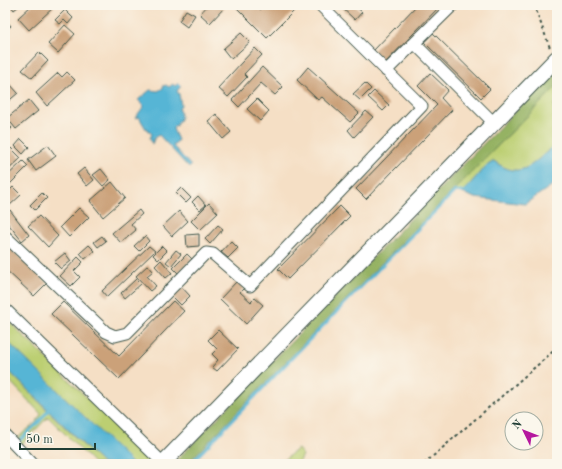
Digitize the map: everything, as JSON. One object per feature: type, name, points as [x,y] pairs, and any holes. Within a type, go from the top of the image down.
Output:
[{"type":"main road","points":[[163,464],[556,59]]},
{"type":"street","points":[[5,236],[106,332],[115,336],[127,333],[206,253],[213,254],[250,286],[422,106],[320,5]]},
{"type":"street","points":[[386,71],[453,5]]},
{"type":"street","points":[[414,44],[494,123]]},
{"type":"street","points":[[5,309],[163,464]]},
{"type":"street","points":[[5,435],[33,464]]},
{"type":"path","points":[[534,5],[556,59]]},
{"type":"path","points":[[424,464],[557,348]]},
{"type":"green space","points":[[557,68],[557,86],[384,261],[187,464],[173,464]]},
{"type":"green space","points":[[557,86],[557,101],[554,105],[557,116],[557,143],[528,167],[521,170],[513,170],[494,161],[485,167],[463,192],[454,190]]},
{"type":"green space","points":[[5,318],[148,457],[150,464],[132,464],[5,339]]},
{"type":"green space","points":[[5,367],[103,464],[95,464],[48,417],[21,445],[17,440],[37,421],[41,414],[5,376]]},
{"type":"green space","points":[[298,449],[303,455],[299,463],[300,464],[280,464],[291,454]]},
{"type":"water","points":[[178,83],[181,86],[177,91],[181,105],[179,108],[181,117],[173,129],[178,140],[173,146],[191,166],[189,168],[159,135],[155,137],[152,144],[150,138],[152,134],[146,129],[139,117],[135,118],[144,106],[138,100],[150,90],[158,91],[163,88],[163,86],[166,85],[169,87],[173,84],[175,86]]},
{"type":"water","points":[[557,143],[557,182],[525,204],[475,198],[462,193],[485,167],[494,161],[504,167],[513,170],[520,170],[535,162]]},
{"type":"water","points":[[5,339],[132,464],[103,464],[5,367]]},
{"type":"building","points":[[10,5],[18,5],[19,6],[14,10]]},
{"type":"building","points":[[32,5],[52,5],[54,7],[29,30],[18,18]]},
{"type":"building","points":[[208,5],[224,5],[225,7],[210,23],[200,14]]},
{"type":"building","points":[[234,5],[255,5],[260,10],[265,5],[300,5],[267,38]]},
{"type":"building","points":[[354,5],[362,12],[355,20],[340,6]]},
{"type":"building","points":[[417,5],[441,5],[385,63],[373,51]]},
{"type":"building","points":[[65,10],[73,18],[68,24],[64,20],[60,24],[55,20]]},
{"type":"building","points":[[186,10],[195,15],[187,27],[179,21]]},
{"type":"building","points":[[5,19],[11,26],[5,31]]},
{"type":"building","points":[[65,25],[75,34],[58,53],[48,44]]},
{"type":"building","points":[[241,33],[250,42],[231,59],[223,49]]},
{"type":"building","points":[[433,33],[490,89],[481,98],[424,42]]},
{"type":"building","points":[[255,48],[262,55],[244,74],[247,77],[228,97],[218,88]]},
{"type":"building","points":[[39,52],[48,61],[32,78],[22,70]]},
{"type":"building","points":[[262,67],[283,87],[275,95],[261,83],[239,107],[232,100]]},
{"type":"building","points":[[308,67],[359,113],[350,122],[322,97],[318,100],[297,80]]},
{"type":"building","points":[[67,72],[75,80],[47,106],[36,93],[58,73],[62,77]]},
{"type":"building","points":[[430,73],[448,90],[441,98],[452,110],[366,199],[356,189],[437,105],[418,86]]},
{"type":"building","points":[[9,83],[18,93],[5,104],[5,86]]},
{"type":"building","points":[[365,83],[371,89],[360,100],[353,94]]},
{"type":"building","points":[[374,91],[389,105],[383,111],[368,97]]},
{"type":"building","points":[[257,99],[269,111],[260,121],[247,109]]},
{"type":"building","points":[[29,100],[38,111],[16,129],[7,118]]},
{"type":"building","points":[[366,111],[373,117],[354,137],[348,130]]},
{"type":"building","points":[[216,114],[231,132],[223,139],[208,121]]},
{"type":"building","points":[[5,121],[12,128],[5,135]]},
{"type":"building","points":[[21,139],[29,147],[23,154],[15,146]]},
{"type":"building","points":[[48,145],[56,156],[36,171],[28,160]]},
{"type":"building","points":[[11,148],[21,158],[5,173],[5,162],[7,159],[5,154]]},
{"type":"building","points":[[23,161],[28,166],[5,189],[5,178]]},
{"type":"building","points":[[84,168],[94,180],[87,186],[77,174]]},
{"type":"building","points":[[101,169],[110,180],[103,186],[93,175]]},
{"type":"building","points":[[112,182],[125,198],[103,217],[90,201]]},
{"type":"building","points":[[13,187],[21,195],[9,206],[5,202],[5,195]]},
{"type":"building","points":[[181,188],[191,198],[186,203],[176,193]]},
{"type":"building","points":[[42,193],[47,198],[35,210],[30,205]]},
{"type":"building","points":[[198,196],[206,205],[200,210],[192,202]]},
{"type":"building","points":[[209,203],[218,213],[200,230],[191,221]]},
{"type":"building","points":[[340,206],[350,216],[288,279],[278,269]]},
{"type":"building","points":[[79,208],[89,217],[69,237],[60,227]]},
{"type":"building","points":[[10,210],[29,235],[22,241],[5,220],[5,214]]},
{"type":"building","points":[[139,210],[142,214],[131,224],[136,230],[121,243],[112,233]]},
{"type":"building","points":[[179,211],[188,221],[172,236],[163,226]]},
{"type":"building","points":[[39,216],[58,236],[48,247],[28,226]]},
{"type":"building","points":[[218,225],[223,229],[210,244],[205,239]]},
{"type":"building","points":[[199,234],[199,246],[187,247],[186,235]]},
{"type":"building","points":[[102,236],[106,241],[98,247],[94,242]]},
{"type":"building","points":[[145,236],[149,241],[139,251],[134,246]]},
{"type":"building","points":[[231,241],[238,248],[228,258],[221,252]]},
{"type":"building","points":[[5,243],[47,283],[34,296],[5,269]]},
{"type":"building","points":[[89,245],[95,251],[85,259],[80,253]]},
{"type":"building","points":[[149,246],[155,251],[107,297],[102,291]]},
{"type":"building","points":[[162,246],[167,251],[158,260],[153,255]]},
{"type":"building","points":[[176,250],[181,254],[171,266],[166,262]]},
{"type":"building","points":[[65,253],[71,261],[61,269],[54,262]]},
{"type":"building","points":[[187,254],[192,259],[178,273],[173,268]]},
{"type":"building","points":[[78,257],[83,262],[74,271],[80,277],[71,286],[60,276]]},
{"type":"building","points":[[161,260],[172,273],[166,278],[155,266]]},
{"type":"building","points":[[148,265],[153,271],[147,276],[156,286],[150,291],[136,276]]},
{"type":"building","points":[[136,279],[141,284],[125,298],[121,293]]},
{"type":"building","points":[[237,281],[244,288],[240,292],[251,302],[255,298],[263,305],[246,324],[220,299]]},
{"type":"building","points":[[179,284],[190,296],[181,305],[169,293]]},
{"type":"building","points":[[173,301],[184,311],[119,379],[51,314],[63,302],[119,356]]},
{"type":"building","points":[[218,330],[238,349],[217,371],[212,367],[218,360],[212,354],[217,349],[208,340]]},
{"type":"waterway","points":[[190,464],[455,191],[463,192]]},
{"type":"waterway","points":[[19,441],[39,422],[50,408]]}]
